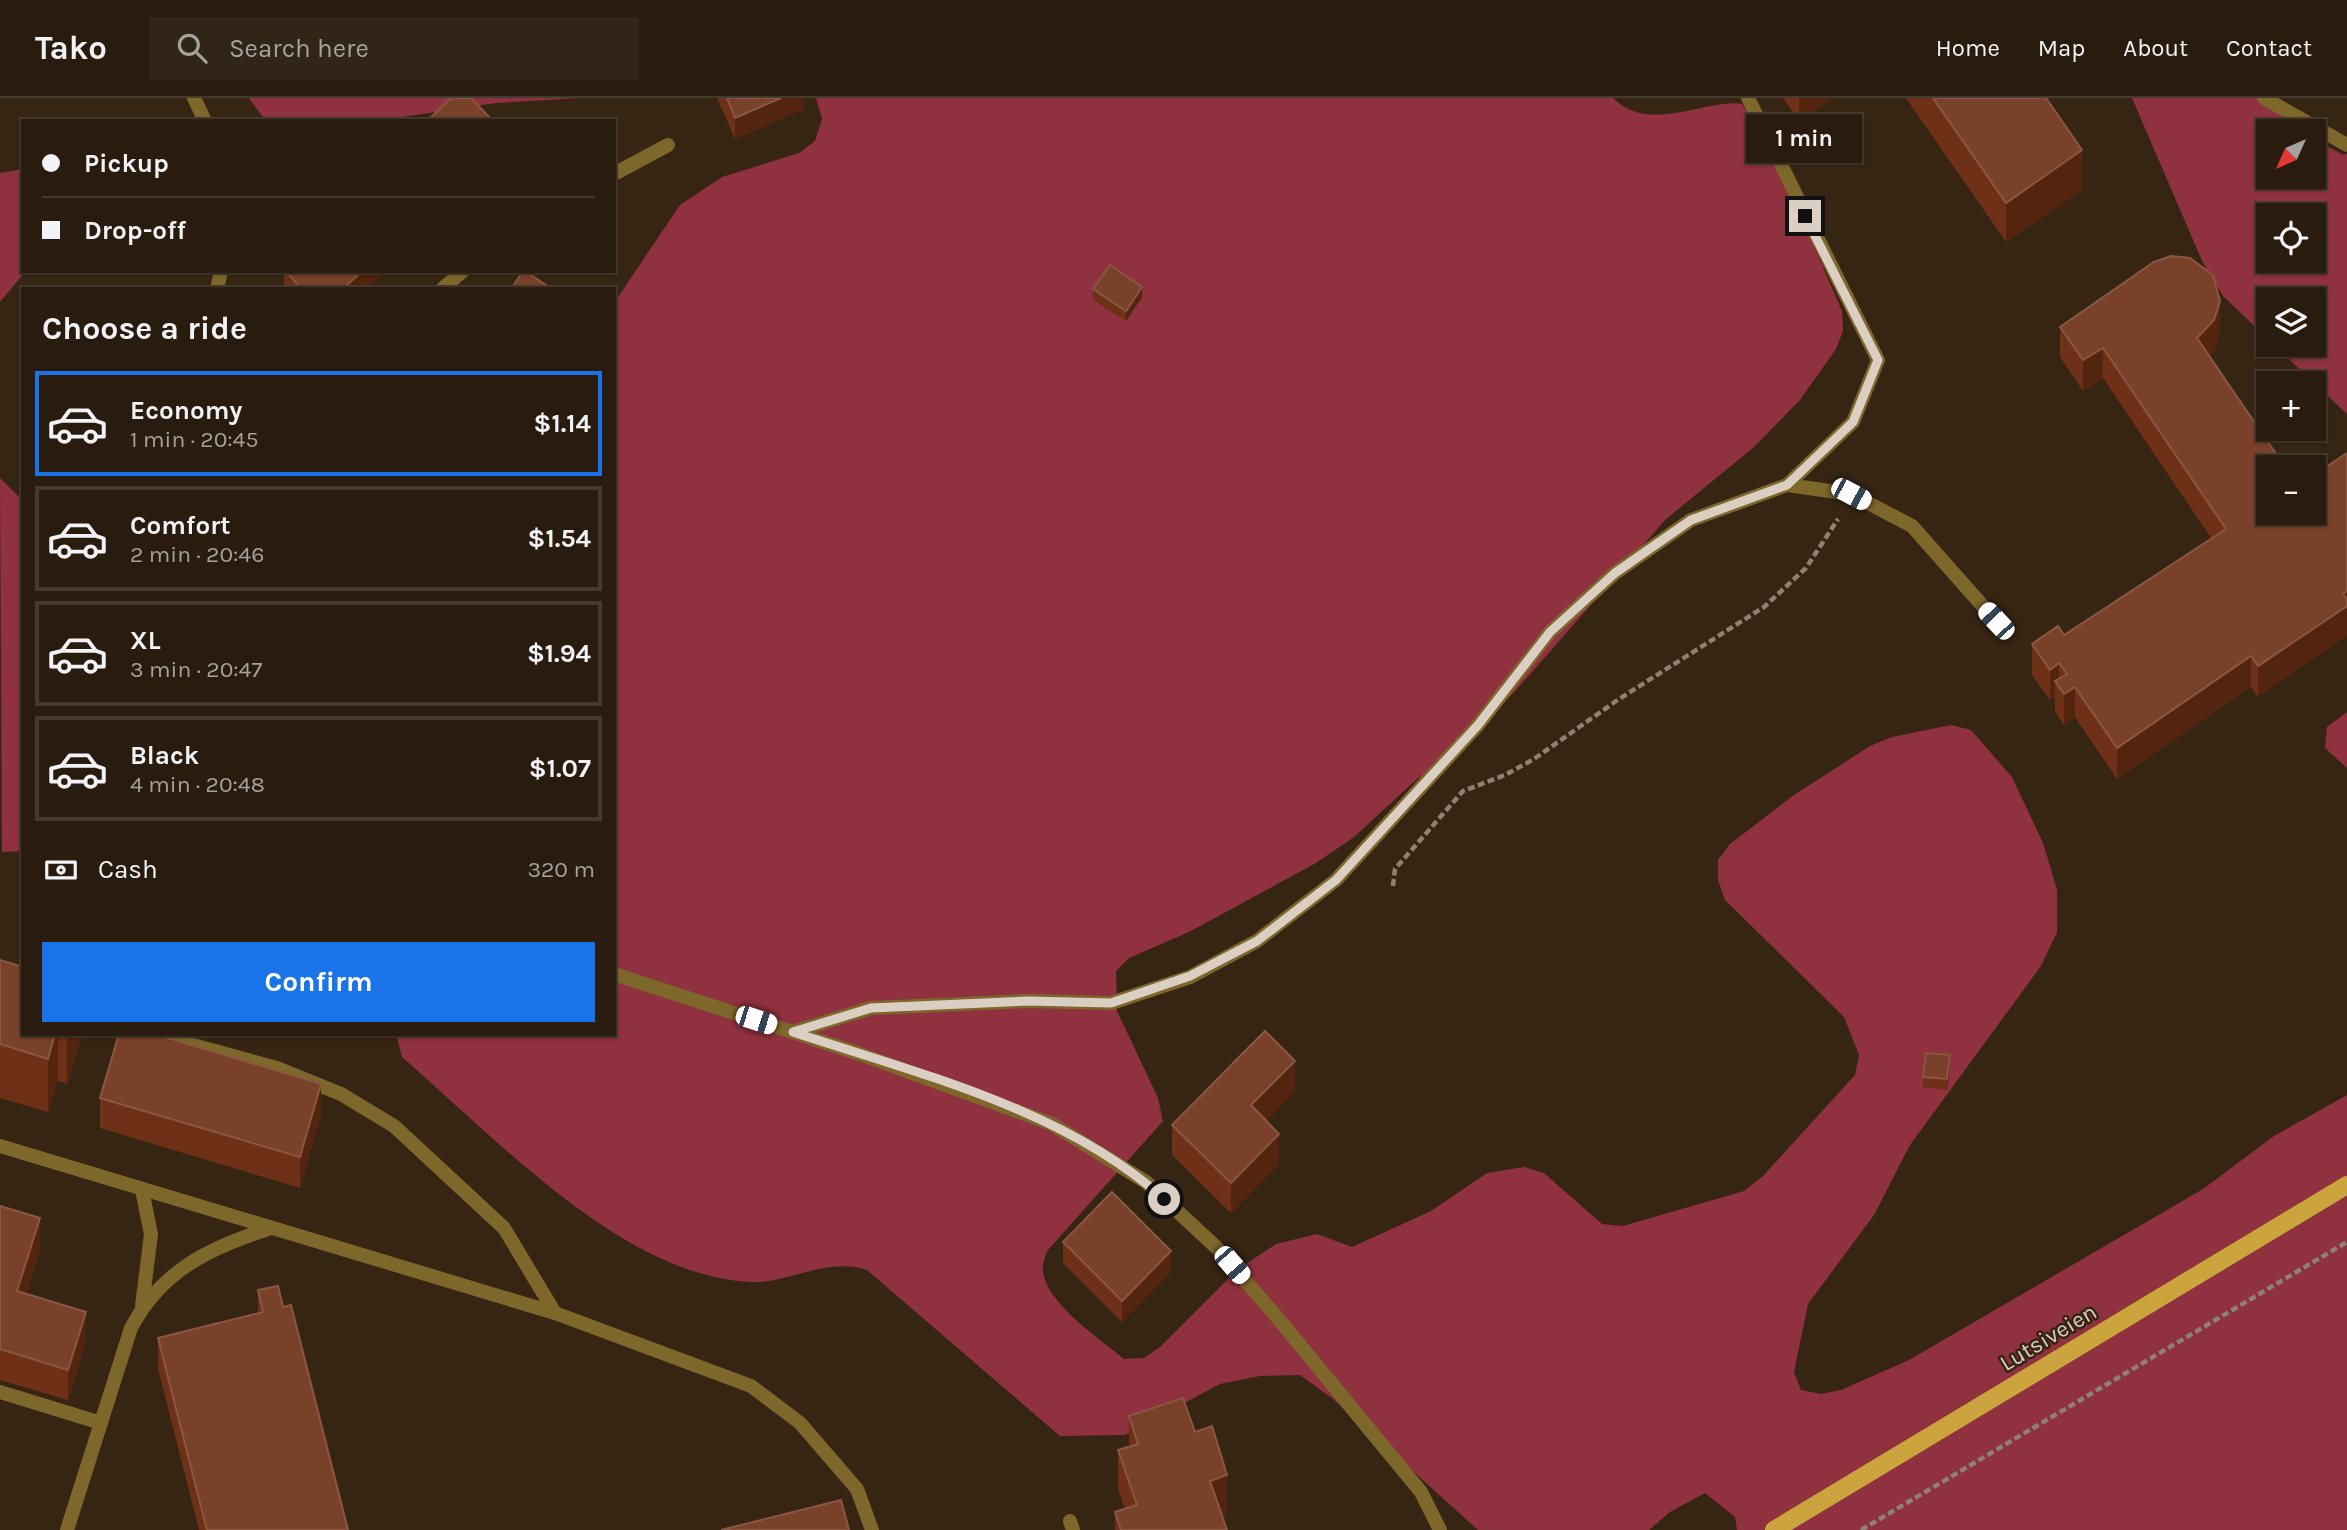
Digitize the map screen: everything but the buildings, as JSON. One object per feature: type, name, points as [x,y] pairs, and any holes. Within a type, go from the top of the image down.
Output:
[{"type":"main road","name":"Lutsiveien","points":[[1774,1530],[2347,1185]]},
{"type":"lane","points":[[194,98],[204,119]]},
{"type":"lane","points":[[793,1032],[871,1008],[1028,1001],[1111,1003],[1190,976],[1257,941],[1336,880],[1478,725],[1550,632],[1615,573],[1691,520],[1787,485],[1853,422],[1878,360],[1748,98]]},
{"type":"lane","points":[[2264,98],[2347,145]]},
{"type":"lane","points":[[616,173],[668,145]]},
{"type":"lane","points":[[444,287],[461,273]]},
{"type":"lane","points":[[1787,485],[1851,494],[1912,526],[1996,621]]},
{"type":"lane","points":[[616,975],[793,1032],[1052,1124],[1146,1182],[1217,1248],[1276,1316],[1420,1492],[1440,1530]]},
{"type":"lane","points":[[160,1036],[276,1068],[341,1094],[394,1126],[504,1228],[555,1313]]},
{"type":"lane","points":[[0,1146],[268,1229],[555,1313],[751,1385],[800,1423],[857,1489],[872,1530]]},
{"type":"lane","points":[[142,1190],[151,1234],[142,1306]]},
{"type":"lane","points":[[67,1530],[131,1328],[142,1306],[161,1284],[191,1260],[223,1244],[268,1229]]},
{"type":"lane","points":[[0,1392],[101,1423]]},
{"type":"path","points":[[1393,886],[1395,869],[1463,791],[1506,775],[1534,759],[1619,699],[1764,607],[1822,547],[1851,494]]},
{"type":"path","points":[[1861,1530],[2347,1242]]},
{"type":"shaded area","points":[[249,98],[580,98],[496,103],[389,119],[267,119]]},
{"type":"shaded area","points":[[816,98],[1613,98],[1627,109],[1661,115],[1742,104],[1778,163],[1842,311],[1843,331],[1836,349],[1800,400],[1754,447],[1665,520],[1518,688],[1450,758],[1417,779],[1354,837],[1316,863],[1189,932],[1129,958],[1116,971],[1117,1011],[1158,1098],[1163,1121],[1047,1251],[1043,1270],[1047,1284],[1076,1320],[1124,1359],[1144,1358],[1160,1347],[1238,1269],[1276,1244],[1317,1234],[1352,1247],[1431,1211],[1487,1173],[1524,1167],[1544,1173],[1602,1224],[1623,1226],[1744,1191],[1763,1176],[1855,1075],[1859,1055],[1844,1017],[1725,900],[1718,880],[1718,860],[1730,844],[1794,795],[1870,746],[1892,737],[1951,725],[1971,730],[2012,777],[2043,843],[2057,890],[2057,932],[2041,966],[1910,1145],[1874,1215],[1808,1304],[1794,1372],[1801,1390],[1821,1394],[1841,1390],[1909,1360],[2203,1189],[2274,1136],[2347,1095],[2347,1530],[1737,1530],[1735,1517],[1705,1493],[1670,1512],[1649,1530],[1478,1530],[1333,1399],[1300,1375],[1260,1376],[1220,1384],[1125,1435],[1060,1436],[867,1270],[830,1267],[769,1281],[747,1282],[711,1276],[670,1262],[628,1242],[587,1215],[508,1152],[402,1057],[397,1036],[616,1036],[616,300],[680,205],[722,177],[799,153],[815,141],[822,119]]},
{"type":"shaded area","points":[[2132,98],[2261,98],[2286,119],[2256,119],[2256,189],[2326,189],[2326,146],[2344,155],[2347,153],[2347,414],[2326,394],[2326,371],[2302,371],[2287,357],[2326,357],[2326,287],[2256,287],[2256,328],[2223,296],[2203,263]]},
{"type":"shaded area","points":[[21,169],[21,273],[24,273],[0,302],[0,173]]},
{"type":"shaded area","points":[[0,478],[21,499],[21,851],[2,852]]},
{"type":"shaded area","points":[[2347,712],[2347,768],[2325,748],[2327,727]]},
{"type":"route","points":[[1164,1199],[1146,1182],[1052,1124],[793,1032],[871,1008],[1028,1001],[1111,1003],[1190,976],[1257,941],[1336,880],[1478,725],[1550,632],[1615,573],[1691,520],[1787,485],[1853,422],[1878,360],[1805,216]]}]
